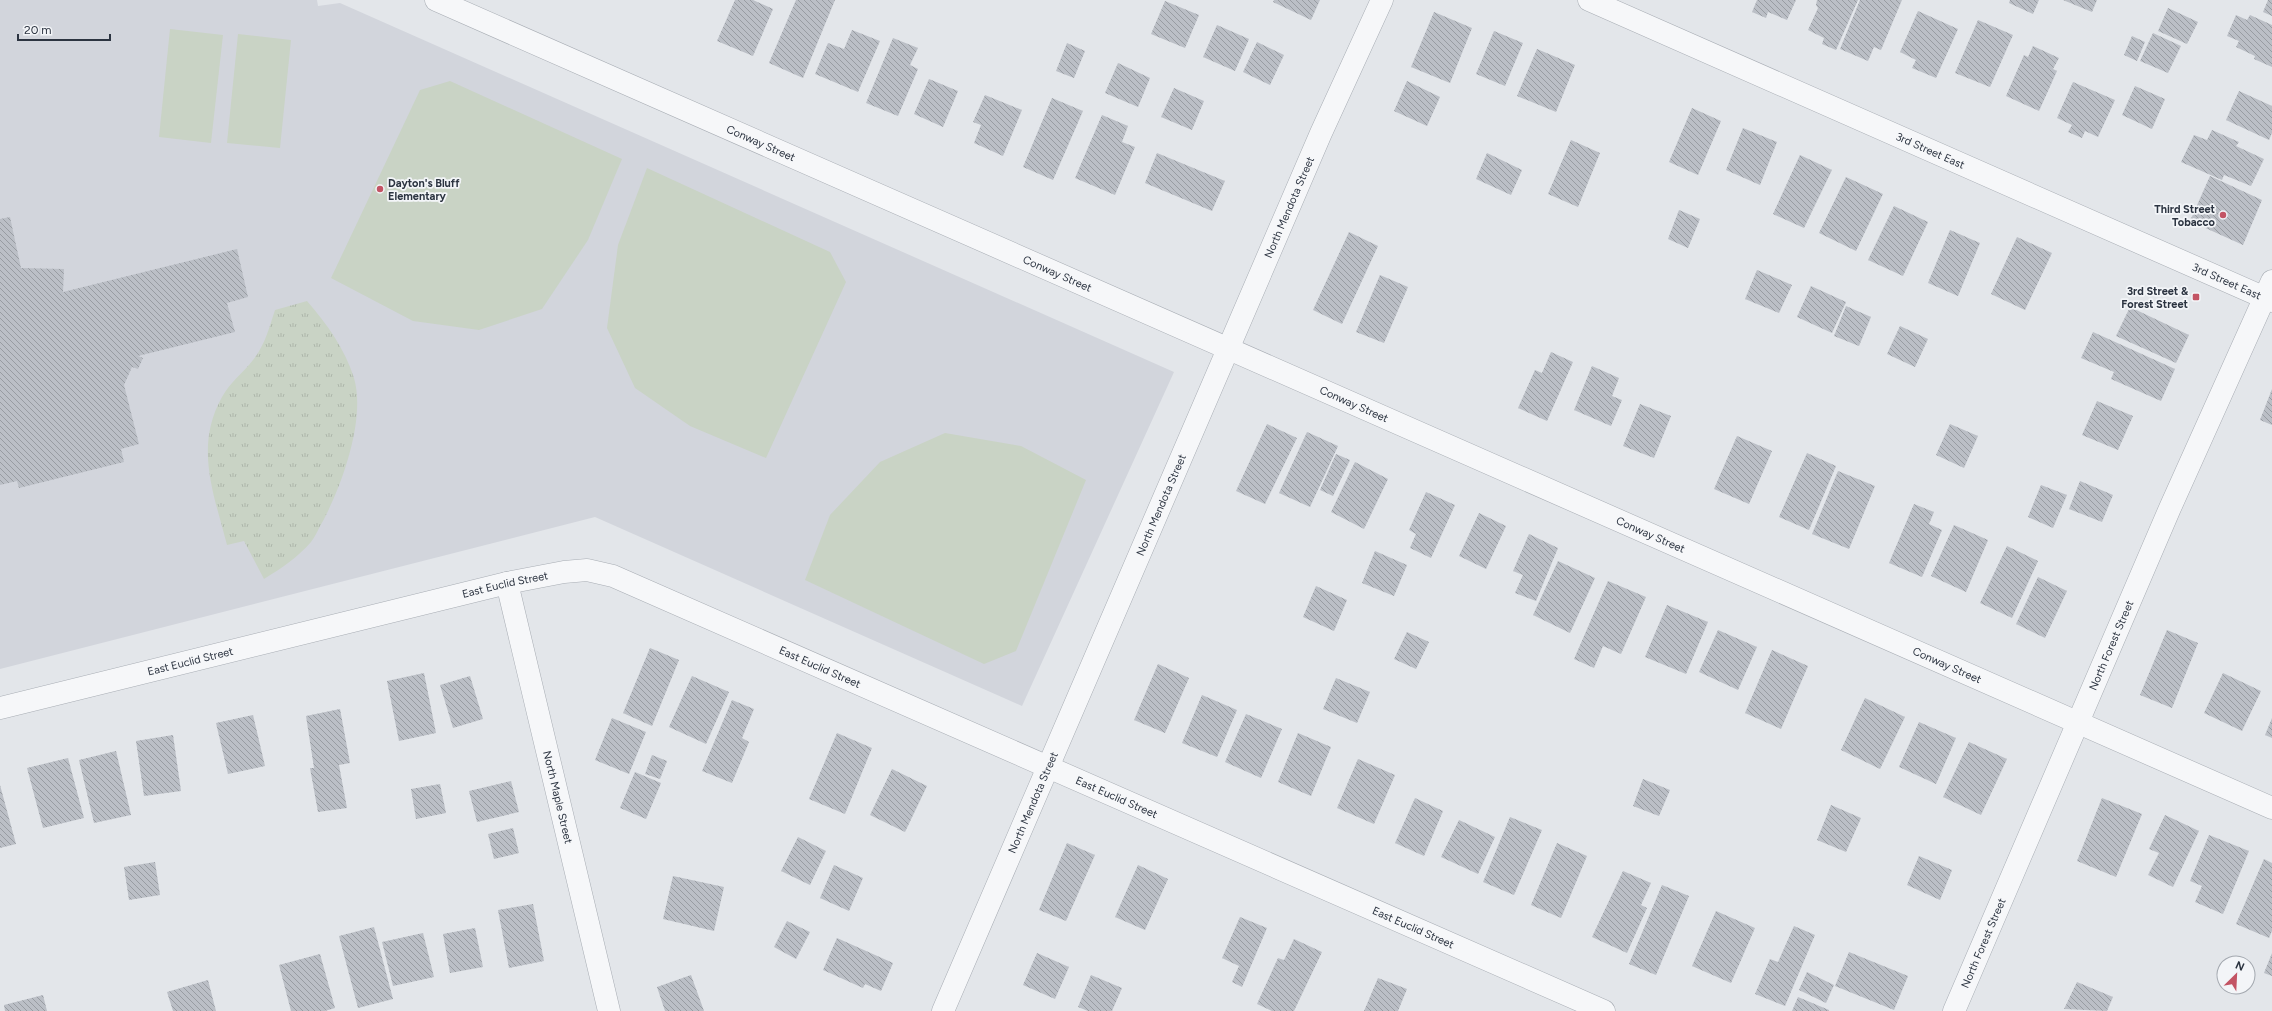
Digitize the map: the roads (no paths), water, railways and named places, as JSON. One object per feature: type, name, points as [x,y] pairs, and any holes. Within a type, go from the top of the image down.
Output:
[{"type":"street","name":"Conway Street","points":[[436,0],[1230,348],[2078,724],[2272,808]]},
{"type":"street","name":"North Mendota Street","points":[[943,1011],[1322,133],[1382,0]]},
{"type":"street","name":"3rd Street East","points":[[1589,0],[2270,293]]},
{"type":"street","name":"North Forest Street","points":[[1954,1011],[2170,508],[2270,293]]},
{"type":"street","name":"East Euclid Street","points":[[0,708],[507,584],[564,572],[587,570],[613,576],[1604,1011]]},
{"type":"street","name":"North Maple Street","points":[[507,584],[609,1011]]},
{"type":"place","name":"Dayton's Bluff Elementary","points":[[380,189]]},
{"type":"place","name":"Third Street Tobacco","points":[[2223,215]]},
{"type":"place","name":"3rd Street & Forest Street","points":[[2196,297]]}]
